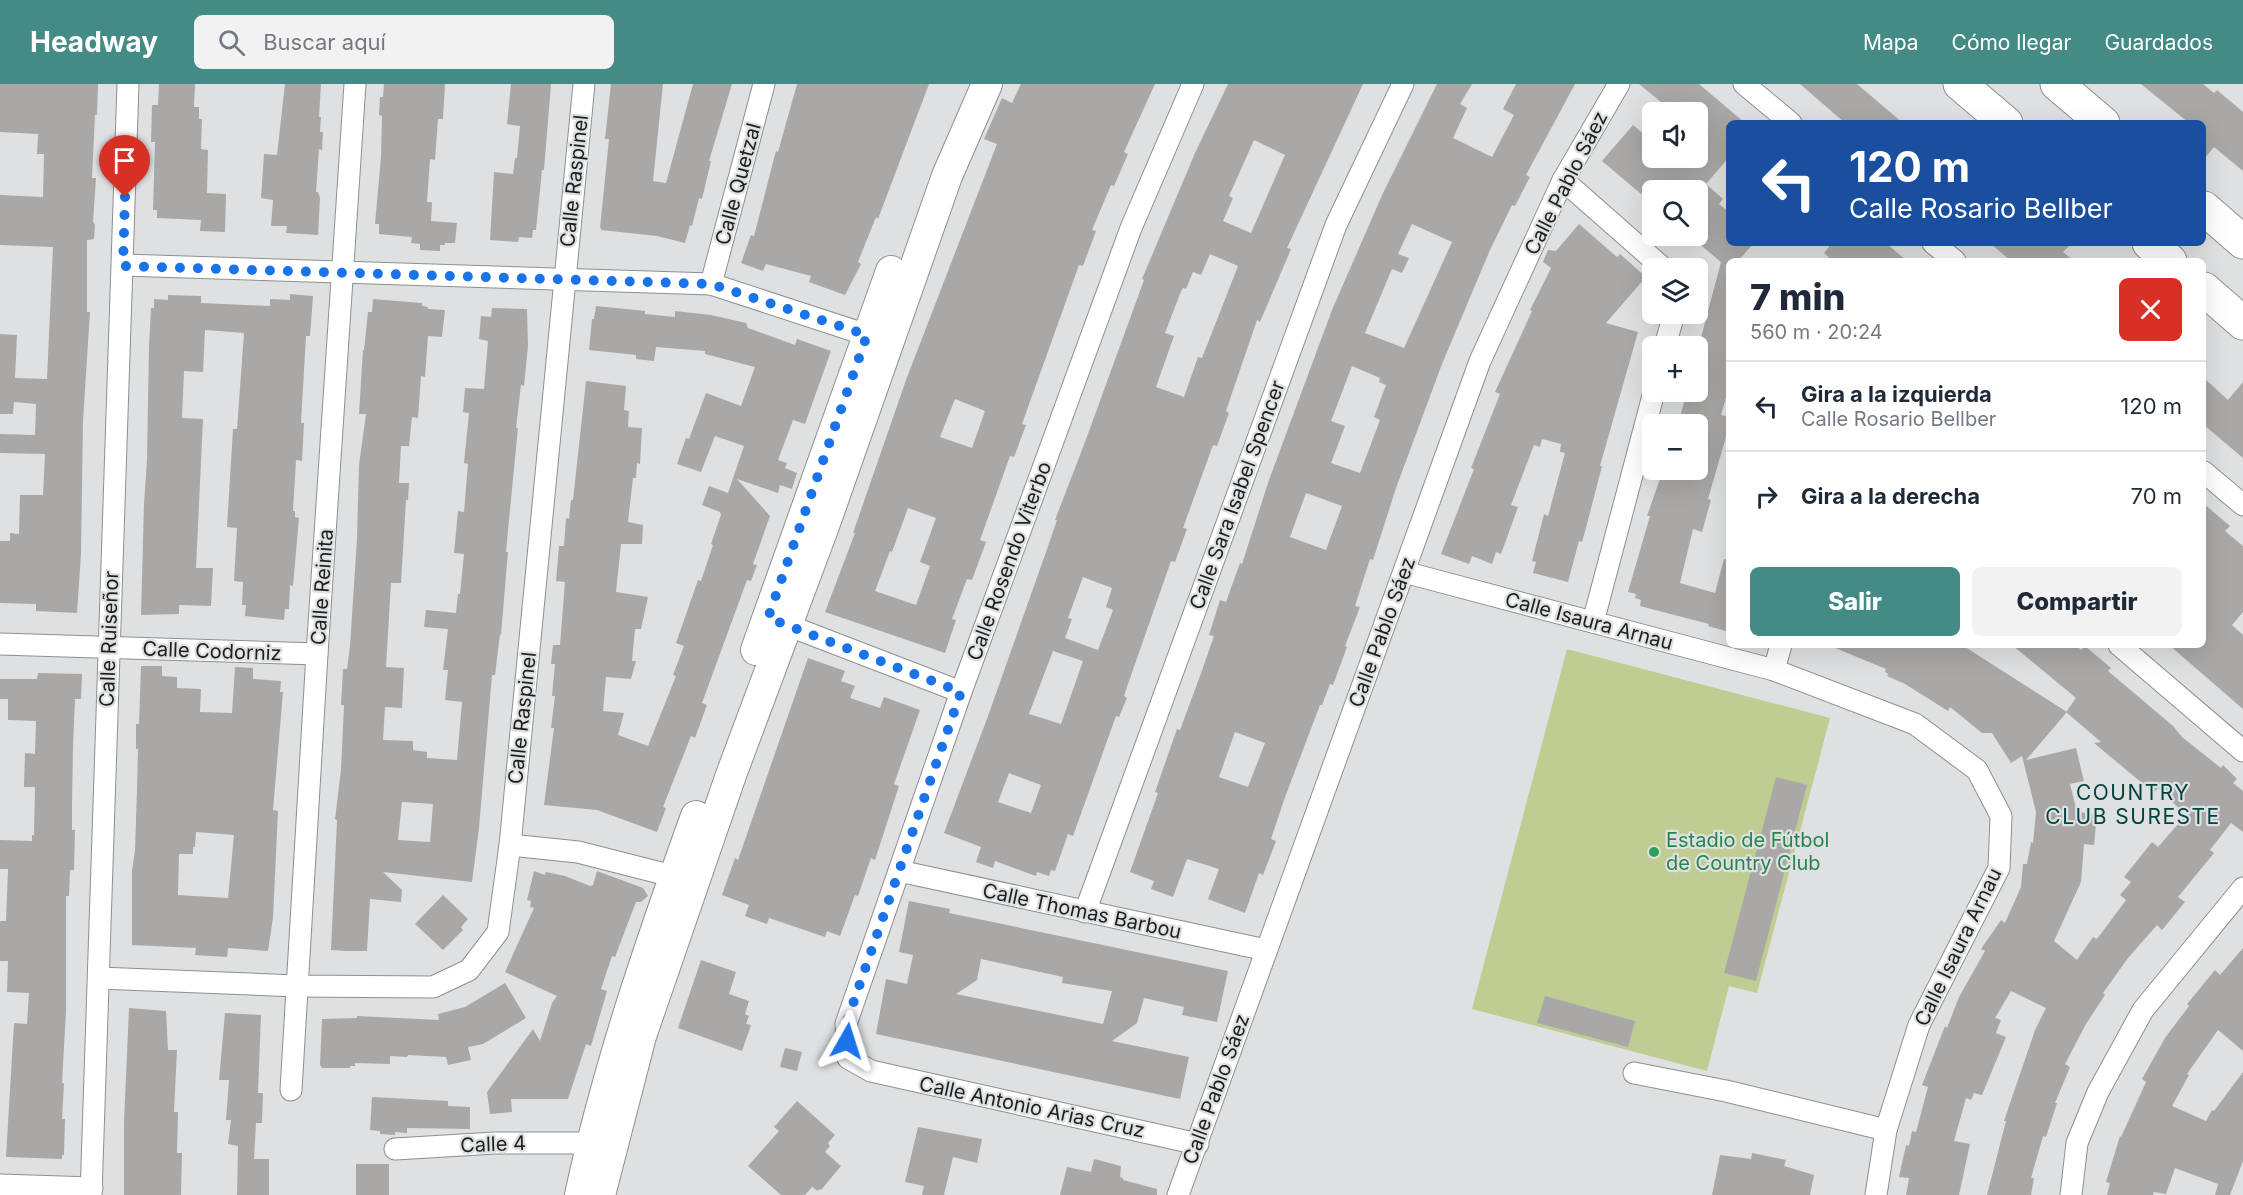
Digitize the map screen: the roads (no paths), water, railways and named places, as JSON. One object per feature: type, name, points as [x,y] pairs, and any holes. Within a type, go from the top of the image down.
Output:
[{"type":"main road","points":[[1960,84],[2002,120]]},
{"type":"main road","points":[[2057,84],[2099,120]]},
{"type":"main road","points":[[2206,210],[2243,242]]},
{"type":"main road","points":[[2152,246],[2166,258]]},
{"type":"main road","points":[[2206,291],[2243,323]]},
{"type":"street","name":"Calle Ruiseñor","points":[[92,1192],[128,84]]},
{"type":"street","name":"Calle Reinita","points":[[291,1090],[355,84]]},
{"type":"street","name":"Calle Raspinel","points":[[99,978],[297,986],[433,987],[469,970],[498,932],[510,845],[584,84]]},
{"type":"street","name":"Calle Quetzal","points":[[711,284],[764,84]]},
{"type":"street","points":[[778,622],[867,335],[943,132],[965,84]]},
{"type":"street","points":[[600,1195],[641,1035],[685,879],[778,622],[947,176],[987,84]]},
{"type":"street","name":"Calle Rosendo Viterbo","points":[[867,1069],[848,1058],[846,1024],[961,692],[1131,228],[1193,84]]},
{"type":"street","name":"Calle Sara Isabel Spencer","points":[[1085,912],[1336,225],[1403,84]]},
{"type":"street","name":"Calle Pablo Sáez","points":[[1178,1195],[1480,361],[1563,180],[1619,84]]},
{"type":"street","points":[[1744,84],[1787,120]]},
{"type":"street","points":[[1563,180],[1652,258]]},
{"type":"street","points":[[123,266],[711,284],[867,335]]},
{"type":"street","points":[[1593,622],[1650,402]]},
{"type":"street","points":[[2206,474],[2243,505]]},
{"type":"street","name":"Calle Isaura Arnau","points":[[1404,572],[1774,670],[1915,724],[1977,770],[2001,816],[1999,868],[1918,1025],[1886,1130],[1876,1195]]},
{"type":"street","points":[[778,622],[961,692]]},
{"type":"street","name":"Calle Codorniz","points":[[0,644],[317,654]]},
{"type":"street","points":[[1774,670],[1780,648]]},
{"type":"street","points":[[2123,648],[2243,751]]},
{"type":"street","points":[[510,845],[578,852],[685,879]]},
{"type":"street","name":"Calle Thomas Barbou","points":[[899,871],[1266,950]]},
{"type":"street","points":[[580,1195],[608,1078],[635,990],[685,879]]},
{"type":"street","points":[[2071,1195],[2077,1143],[2098,1092],[2143,1010],[2243,888]]},
{"type":"street","name":"Calle Antonio Arias Cruz","points":[[867,1069],[1198,1144]]},
{"type":"street","points":[[1634,1073],[1886,1130]]},
{"type":"street","name":"Calle 4","points":[[395,1149],[495,1143],[591,1143]]},
{"type":"street","points":[[0,1185],[92,1192]]},
{"type":"place","name":"Estadio de Fútbol de Country Club","points":[[1654,852]]},
{"type":"district","name":"COUNTRY CLUB SURESTE","points":[[2133,805]]}]
